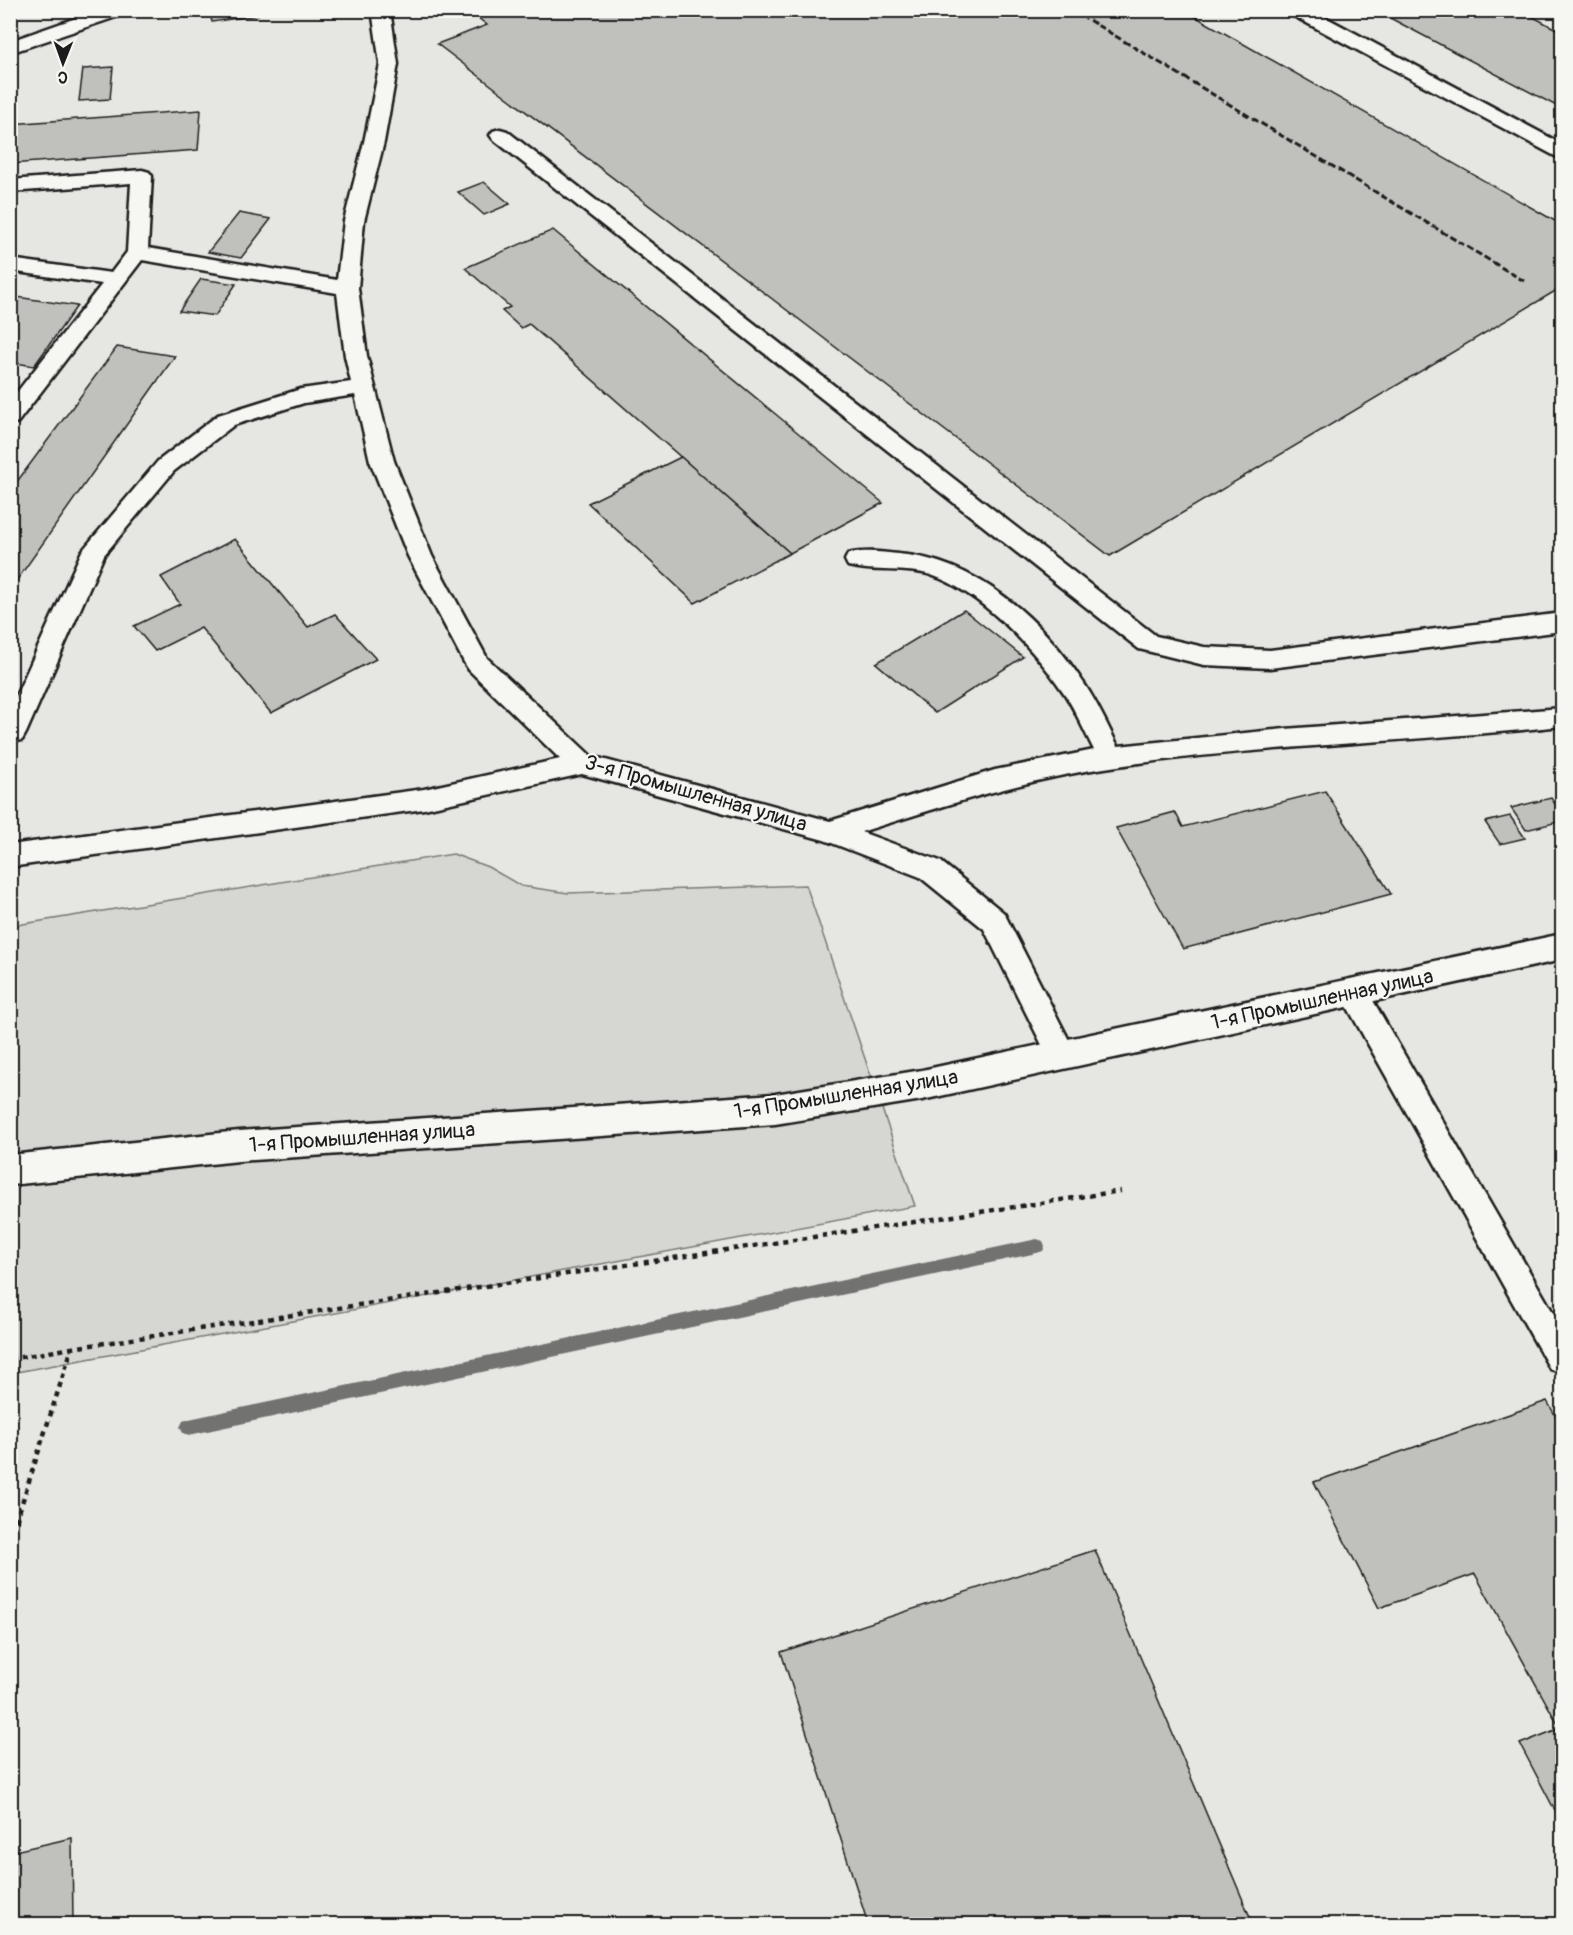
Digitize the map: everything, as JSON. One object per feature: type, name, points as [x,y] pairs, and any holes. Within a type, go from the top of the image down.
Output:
[{"type":"main road","name":"1-я Промышленная улица","points":[[10,1170],[239,1146],[392,1133],[774,1109],[922,1085],[1563,947]]},
{"type":"lane","points":[[10,47],[118,10]]},
{"type":"lane","name":"3-я Промышленная улица","points":[[381,10],[389,64],[374,142],[354,221],[347,288],[356,356],[382,461],[420,555],[478,664],[582,764],[830,831],[930,869],[994,921],[1061,1054]]},
{"type":"lane","points":[[1297,10],[1563,152]]},
{"type":"lane","points":[[500,135],[1148,643],[1204,656],[1269,659],[1563,622]]},
{"type":"lane","points":[[10,186],[142,176],[137,253],[10,417]]},
{"type":"lane","points":[[137,253],[347,288]]},
{"type":"lane","points":[[10,265],[117,280]]},
{"type":"lane","points":[[14,733],[50,646],[94,551],[166,466],[226,420],[301,396],[363,387]]},
{"type":"lane","points":[[857,560],[899,561],[951,574],[992,600],[1042,649],[1074,687],[1110,757]]},
{"type":"lane","points":[[830,831],[995,780],[1110,757],[1285,739],[1563,717]]},
{"type":"lane","points":[[10,856],[424,799],[582,764]]},
{"type":"lane","points":[[1354,993],[1563,1358]]},
{"type":"path","points":[[10,1359],[1121,1191]]},
{"type":"path","points":[[10,1540],[72,1348]]},
{"type":"shaded area","points":[[11,11],[1562,11],[1562,1924],[11,1924],[11,1373],[915,1206],[806,885],[568,893],[521,886],[488,867],[453,854],[11,926]]},
{"type":"shaded area","points":[[453,854],[488,867],[521,886],[568,893],[806,885],[915,1206],[11,1373],[11,926]]},
{"type":"building","points":[[209,10],[257,10],[258,15],[212,22]]},
{"type":"building","points":[[468,10],[1184,10],[1562,225],[1562,287],[1110,556],[437,44],[487,25]]},
{"type":"building","points":[[1375,10],[1520,10],[1562,32],[1562,109]]},
{"type":"building","points":[[113,67],[110,99],[79,101],[83,69]]},
{"type":"building","points":[[201,110],[198,150],[10,164],[10,124]]},
{"type":"building","points":[[484,182],[510,204],[484,215],[458,192]]},
{"type":"building","points":[[239,213],[271,219],[241,258],[208,252]]},
{"type":"building","points":[[553,230],[883,503],[790,553],[529,324],[521,328],[502,311],[510,307],[465,268]]},
{"type":"building","points":[[201,279],[236,284],[215,316],[179,311]]},
{"type":"building","points":[[10,296],[77,306],[34,366],[10,362]]},
{"type":"building","points":[[117,347],[175,356],[10,590],[10,491]]},
{"type":"building","points":[[681,457],[790,553],[695,603],[588,503]]},
{"type":"building","points":[[235,539],[308,627],[335,614],[376,659],[271,713],[201,628],[155,651],[134,626],[180,604],[161,577]]},
{"type":"building","points":[[964,610],[1023,657],[935,713],[876,663]]},
{"type":"building","points":[[1325,791],[1391,894],[1183,949],[1116,828],[1175,812],[1183,827]]},
{"type":"building","points":[[1551,798],[1562,814],[1562,821],[1526,830],[1511,808]]},
{"type":"building","points":[[1510,816],[1525,838],[1500,844],[1485,822]]},
{"type":"building","points":[[1547,1401],[1562,1427],[1562,1824],[1520,1744],[1560,1728],[1475,1574],[1379,1608],[1314,1482]]},
{"type":"building","points":[[1095,1550],[1253,1924],[868,1924],[781,1652]]},
{"type":"building","points":[[72,1838],[73,1924],[10,1924],[10,1852]]},
{"type":"waterway","points":[[189,1427],[1037,1246]]},
{"type":"railway","points":[[1072,10],[1524,281]]}]
